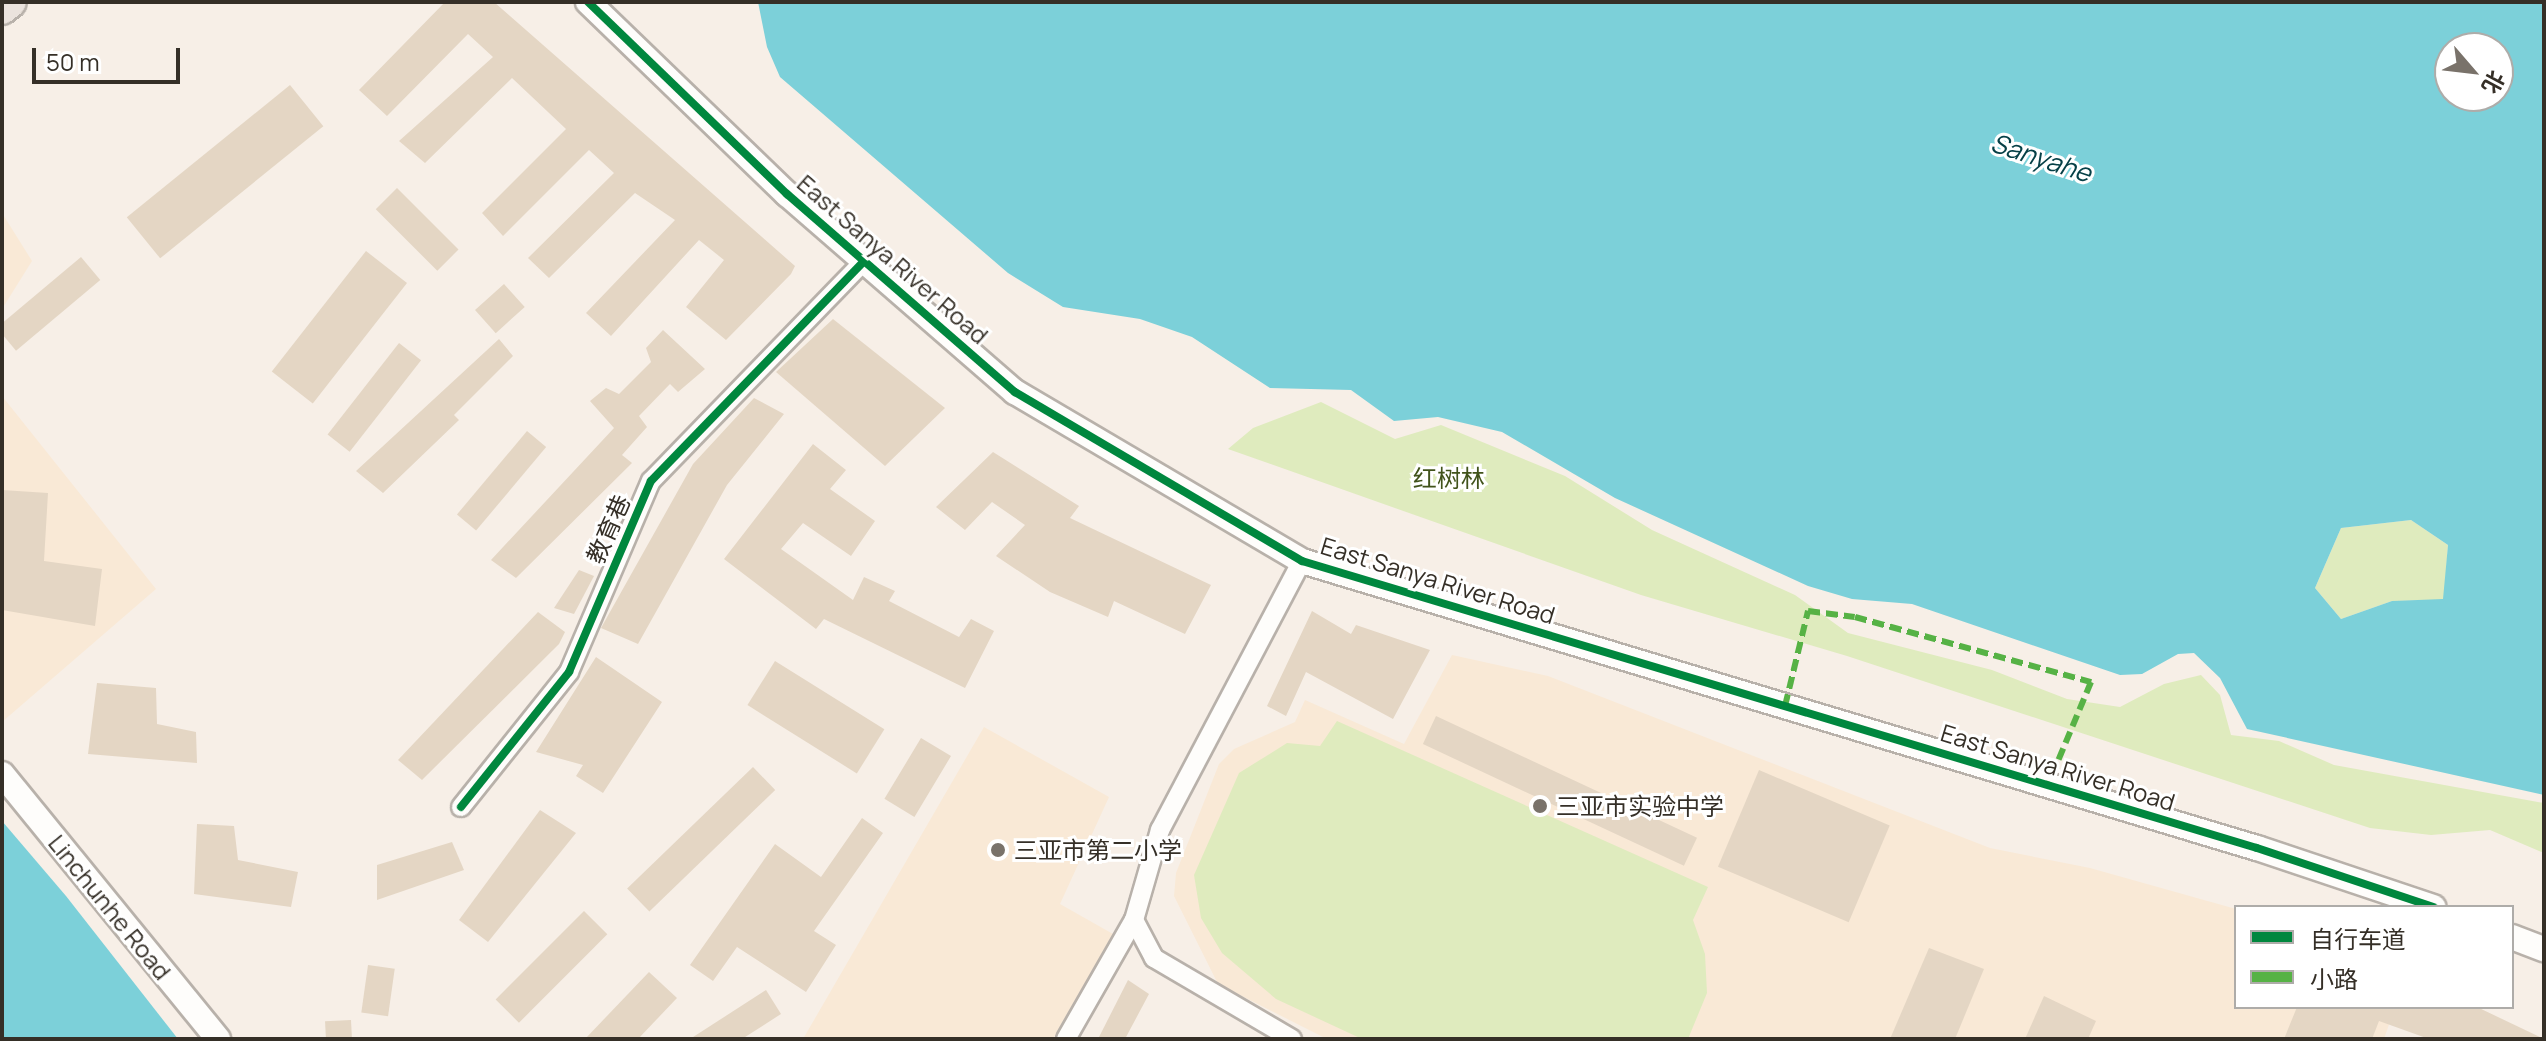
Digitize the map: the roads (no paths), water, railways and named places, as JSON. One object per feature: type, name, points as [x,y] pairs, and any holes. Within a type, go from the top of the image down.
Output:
[{"type":"main road","points":[[2,9],[11,2]]},
{"type":"street","name":"East Sanya River Road","points":[[588,2],[864,261],[1015,392],[1302,561],[2242,843],[2427,905]]},
{"type":"street","name":"教育巷","points":[[461,807],[569,672],[651,481],[864,261]]},
{"type":"street","points":[[1066,1039],[1134,920],[1160,830],[1302,561]]},
{"type":"street","name":"Linchunhe Road","points":[[2,774],[218,1039]]},
{"type":"street","points":[[1134,920],[1154,958],[1292,1039]]},
{"type":"street","points":[[2514,938],[2544,949]]},
{"type":"water","name":"Sanyahe","points":[[758,2],[2544,2],[2544,795],[2247,729],[2220,678],[2194,653],[2178,654],[2142,674],[2120,675],[1912,604],[1852,599],[1808,586],[1615,498],[1502,432],[1438,417],[1394,421],[1351,390],[1270,388],[1192,337],[1140,319],[1063,307],[1008,273],[780,77],[767,47]],"holes":[[[2411,520],[2448,545],[2443,599],[2392,601],[2341,619],[2315,588],[2341,528]]]},
{"type":"water","points":[[2,821],[66,896],[178,1039],[2,1039]]},
{"type":"place","name":"三亚市实验中学","points":[[1540,806]]},
{"type":"place","name":"三亚市第二小学","points":[[998,850]]},
{"type":"park label","name":"红树林","points":[[1449,478]]}]
